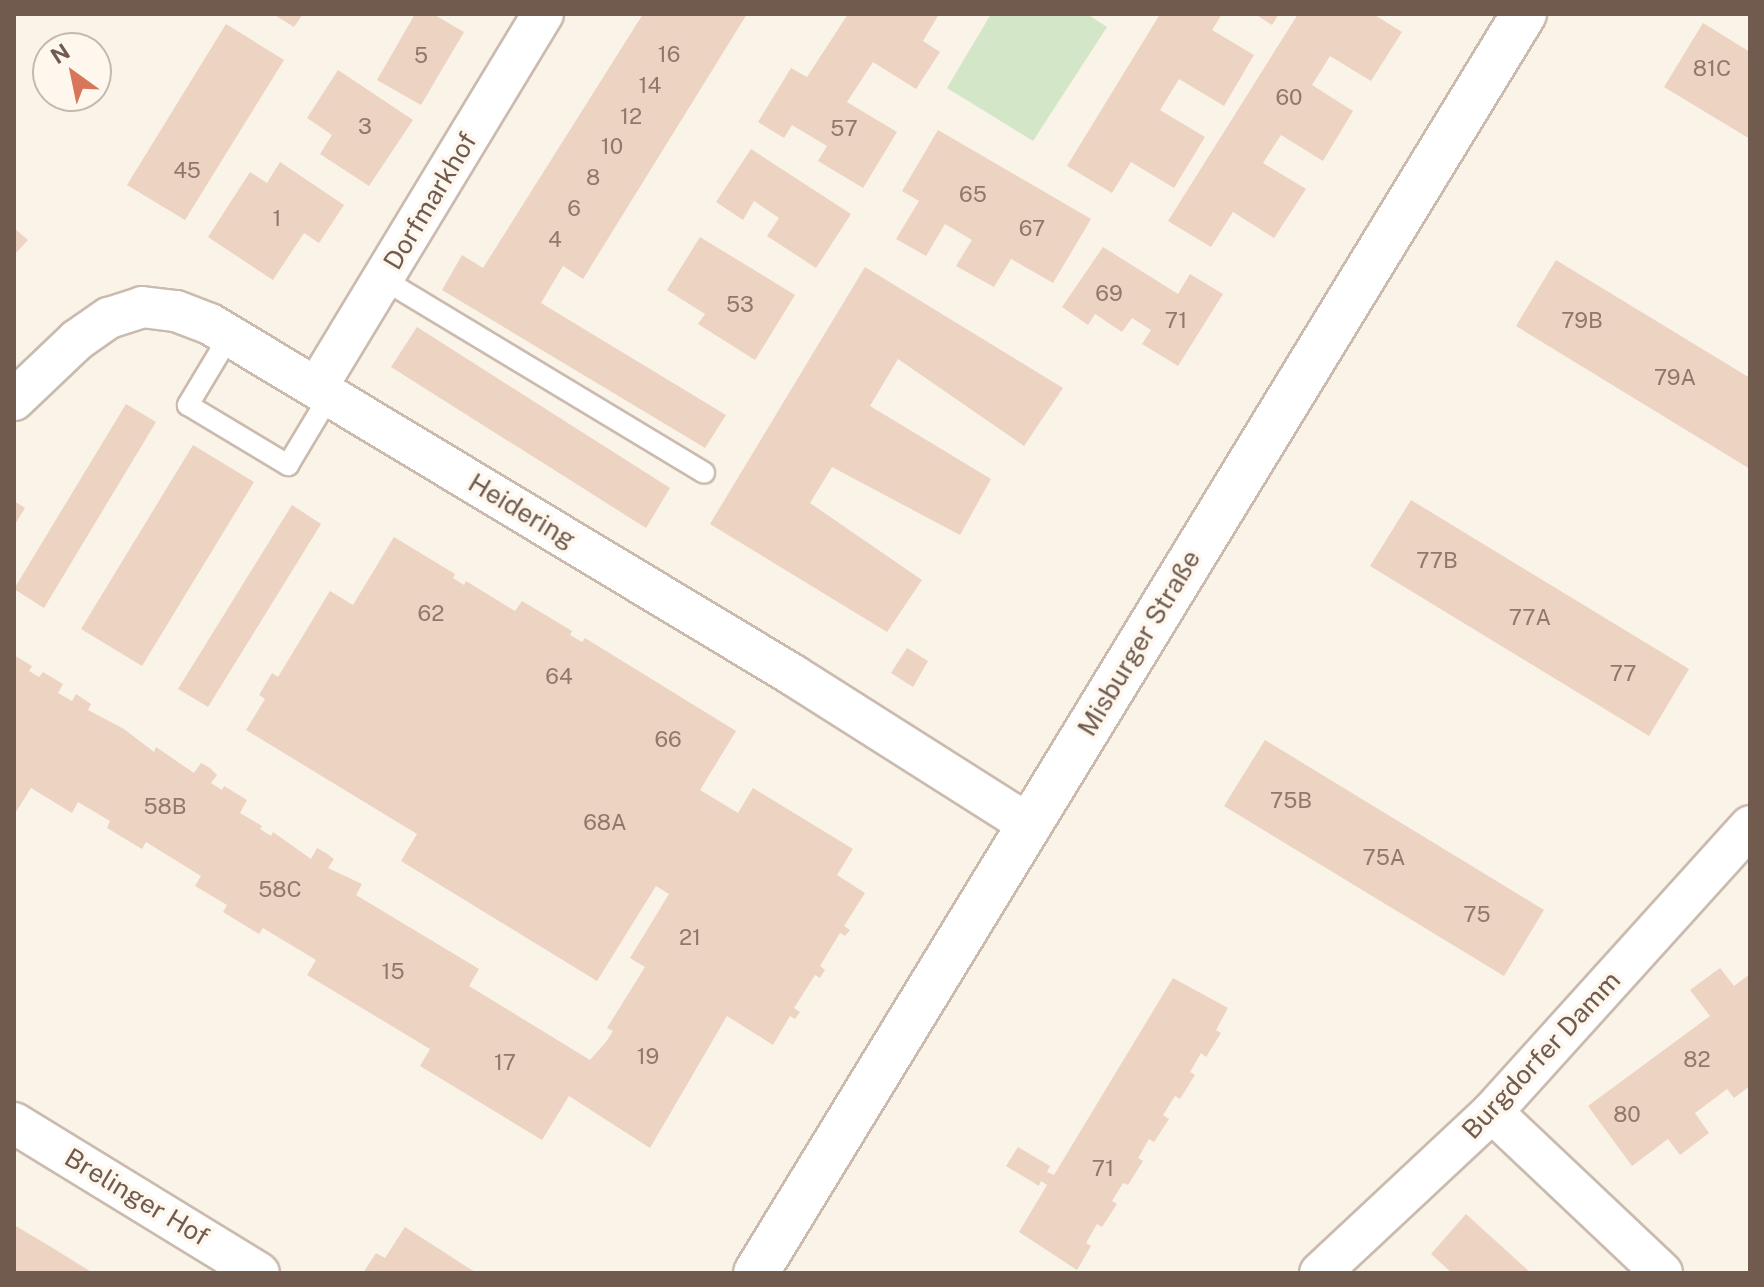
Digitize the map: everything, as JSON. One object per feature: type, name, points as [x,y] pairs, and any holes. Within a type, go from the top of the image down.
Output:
[{"type":"street","name":"Dorfmarkhof","points":[[323,391],[383,279],[543,14]]},
{"type":"street","name":"Misburger Straße","points":[[756,1273],[1524,14]]},
{"type":"street","name":"Heidering","points":[[14,400],[77,340],[109,318],[142,307],[176,311],[230,335],[793,675],[1028,824]]},
{"type":"street","name":"Burgdorfer Damm","points":[[1320,1273],[1492,1112],[1750,826]]},
{"type":"street","points":[[1492,1112],[1662,1273]]},
{"type":"street","name":"Brelinger Hof","points":[[14,1123],[259,1273]]},
{"type":"lane","points":[[383,279],[704,473]]},
{"type":"lane","points":[[230,335],[188,405],[288,465],[323,391]]},
{"type":"green space","points":[[991,14],[1087,14],[1107,27],[1033,141],[947,88]]},
{"type":"building","points":[[273,14],[303,14],[294,27]]},
{"type":"building","points":[[415,14],[433,14],[464,32],[421,105],[377,80]]},
{"type":"building","points":[[643,14],[747,14],[583,279],[563,266],[541,303],[726,415],[705,448],[442,290],[462,255],[483,268]]},
{"type":"building","points":[[848,14],[939,14],[923,41],[940,52],[916,89],[873,62],[847,102],[897,132],[863,188],[818,161],[827,146],[792,125],[784,138],[758,122],[791,68],[807,77]]},
{"type":"building","points":[[1160,14],[1222,14],[1212,30],[1254,55],[1224,106],[1179,79],[1160,110],[1205,137],[1174,188],[1131,162],[1112,193],[1067,166]]},
{"type":"building","points":[[1255,14],[1279,14],[1272,25]]},
{"type":"building","points":[[1298,14],[1373,14],[1402,32],[1371,81],[1330,56],[1312,85],[1353,111],[1323,161],[1281,135],[1263,163],[1306,189],[1274,238],[1233,212],[1211,247],[1168,221]]},
{"type":"building","points":[[1703,23],[1750,52],[1750,139],[1664,87]]},
{"type":"building","points":[[226,24],[284,60],[185,220],[127,185]]},
{"type":"building","points":[[338,70],[413,120],[369,186],[320,154],[332,135],[307,118]]},
{"type":"building","points":[[938,130],[1091,219],[1053,283],[1011,259],[994,287],[956,266],[972,240],[945,224],[926,256],[896,239],[919,201],[902,191]]},
{"type":"building","points":[[751,149],[851,214],[816,268],[767,236],[779,218],[754,201],[743,220],[716,202]]},
{"type":"building","points":[[280,162],[344,205],[319,243],[304,233],[273,280],[208,237],[250,172],[267,183]]},
{"type":"building","points":[[14,228],[28,240],[14,255]]},
{"type":"building","points":[[700,237],[795,295],[755,360],[698,324],[705,314],[667,290]]},
{"type":"building","points":[[1103,247],[1178,294],[1190,274],[1223,294],[1178,366],[1142,344],[1151,330],[1132,318],[1122,332],[1095,314],[1088,325],[1062,307]]},
{"type":"building","points":[[1556,260],[1750,378],[1750,469],[1516,326]]},
{"type":"building","points":[[865,267],[1063,388],[1024,446],[898,359],[870,406],[991,479],[960,535],[832,467],[810,503],[922,580],[887,632],[710,524]]},
{"type":"building","points":[[417,327],[670,488],[646,528],[391,367]]},
{"type":"building","points":[[126,404],[156,422],[44,608],[14,589]]},
{"type":"building","points":[[193,445],[254,482],[142,666],[81,629]]},
{"type":"building","points":[[1411,500],[1689,669],[1649,736],[1370,566]]},
{"type":"building","points":[[14,501],[25,508],[14,526]]},
{"type":"building","points":[[292,505],[321,524],[208,707],[178,689]]},
{"type":"building","points":[[394,537],[455,574],[453,578],[464,585],[466,581],[515,611],[522,601],[572,631],[570,635],[582,642],[585,638],[736,731],[700,790],[738,813],[753,788],[853,849],[837,875],[865,893],[844,926],[850,930],[845,936],[840,933],[820,966],[825,970],[820,978],[815,975],[794,1008],[800,1012],[795,1019],[790,1016],[773,1045],[727,1016],[650,1148],[569,1096],[542,1140],[420,1066],[430,1049],[307,975],[316,960],[263,928],[259,934],[223,912],[227,905],[195,886],[201,876],[146,842],[142,849],[107,828],[110,821],[78,802],[72,813],[31,788],[14,815],[14,655],[32,666],[29,671],[39,677],[43,672],[63,684],[58,693],[72,701],[76,694],[91,704],[88,710],[124,729],[154,752],[156,747],[194,773],[201,763],[210,768],[217,775],[211,783],[222,790],[224,786],[247,800],[240,813],[262,826],[260,829],[271,836],[273,832],[311,859],[317,848],[326,853],[334,859],[328,868],[362,884],[356,895],[479,969],[469,986],[590,1060],[613,1031],[607,1028],[645,967],[630,958],[669,894],[656,886],[597,981],[401,861],[417,834],[246,730],[265,699],[259,695],[272,673],[278,677],[330,591],[353,605]]},
{"type":"building","points":[[907,648],[928,661],[913,687],[891,673]]},
{"type":"building","points":[[1265,740],[1544,910],[1504,976],[1224,806]]},
{"type":"building","points":[[1720,968],[1734,986],[1750,974],[1750,1086],[1734,1098],[1727,1089],[1695,1113],[1709,1133],[1680,1155],[1668,1139],[1632,1166],[1588,1106],[1710,1016],[1690,990]]},
{"type":"building","points":[[1173,978],[1228,1008],[1216,1030],[1221,1033],[1206,1057],[1201,1053],[1190,1072],[1195,1075],[1180,1099],[1175,1096],[1163,1115],[1169,1119],[1154,1142],[1149,1139],[1138,1158],[1143,1161],[1128,1185],[1123,1183],[1112,1201],[1117,1204],[1102,1227],[1097,1224],[1086,1243],[1091,1246],[1077,1270],[1019,1232],[1047,1185],[1041,1181],[1039,1186],[1006,1166],[1018,1147],[1050,1166],[1047,1172],[1054,1175]]},
{"type":"building","points":[[1466,1214],[1531,1273],[1452,1273],[1431,1254]]},
{"type":"building","points":[[14,1225],[51,1247],[93,1273],[14,1273]]},
{"type":"building","points":[[405,1227],[477,1273],[363,1273],[376,1253],[385,1258]]}]
